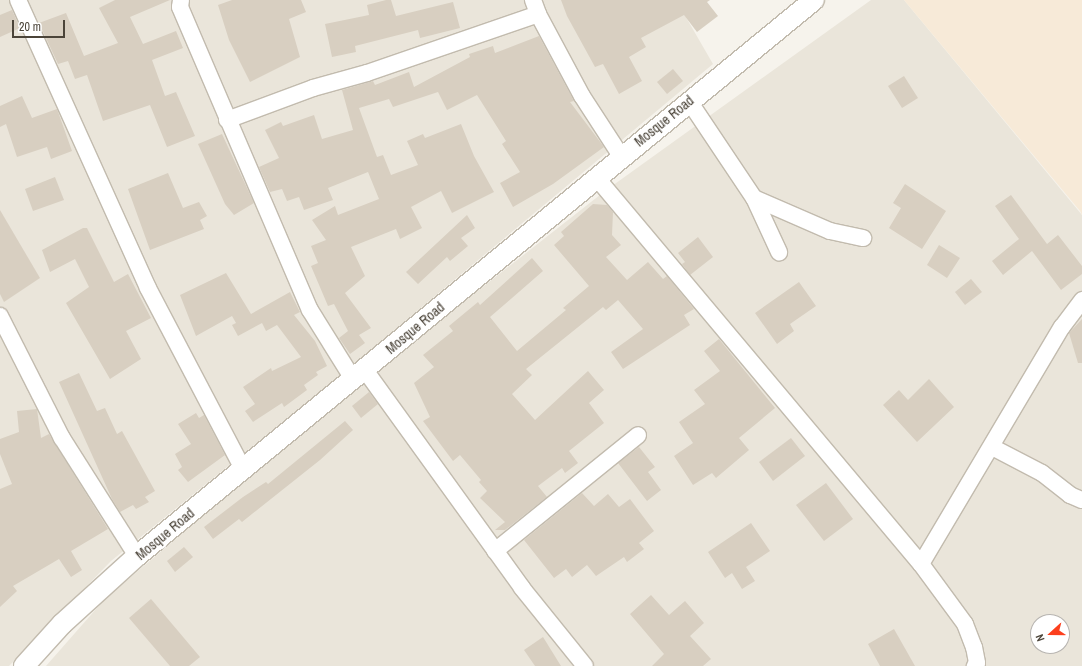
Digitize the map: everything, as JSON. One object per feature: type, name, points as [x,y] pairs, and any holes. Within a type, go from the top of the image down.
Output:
[{"type":"street","points":[[18,0],[151,294],[243,469]]},
{"type":"street","points":[[181,0],[180,7],[310,310],[585,666]]},
{"type":"street","name":"Mosque Road","points":[[24,666],[62,624],[137,556],[621,156],[814,0]]},
{"type":"street","points":[[228,120],[313,88],[367,73],[536,7],[590,111],[621,156]]},
{"type":"street","points":[[689,102],[754,198],[779,252]]},
{"type":"street","points":[[596,177],[921,564],[965,624],[974,647],[977,663],[975,666]]},
{"type":"street","points":[[754,198],[830,230],[863,238]]},
{"type":"street","points":[[921,564],[1062,327],[1082,300]]},
{"type":"street","points":[[0,316],[62,438],[137,556]]},
{"type":"street","points":[[495,551],[638,435]]},
{"type":"street","points":[[992,447],[1042,473],[1070,496],[1082,500]]},
{"type":"shaded area","points":[[0,0],[676,0],[713,64],[338,377],[111,561],[9,666],[0,666]]},
{"type":"shaded area","points":[[871,0],[904,0],[1082,215],[1082,666],[46,666],[104,600],[330,407],[605,191]]},
{"type":"shaded area","points":[[904,0],[1082,0],[1082,215],[1080,211]]},
{"type":"building","points":[[115,0],[170,0],[130,17],[143,44],[176,31],[183,48],[152,60],[165,96],[176,92],[195,136],[167,147],[150,105],[103,121],[87,75],[75,79],[68,61],[58,64],[39,23],[66,13],[84,56],[118,43],[99,8]]},
{"type":"building","points":[[232,0],[301,0],[306,12],[289,19],[300,57],[250,82],[229,40],[218,5]]},
{"type":"building","points":[[391,0],[396,16],[453,2],[460,28],[420,38],[418,30],[355,46],[356,52],[332,57],[325,24],[369,15],[367,5]]},
{"type":"building","points":[[561,0],[710,0],[707,2],[718,16],[697,32],[684,15],[641,38],[646,47],[629,57],[642,81],[619,94],[603,64],[595,67],[567,16]]},
{"type":"building","points":[[12,10],[20,28],[0,37],[0,15]]},
{"type":"building","points":[[539,36],[574,101],[570,102],[604,147],[553,184],[513,207],[500,183],[520,172],[502,144],[506,141],[477,95],[447,110],[438,92],[393,107],[389,99],[359,108],[377,157],[383,155],[391,175],[418,165],[407,141],[423,134],[425,138],[461,124],[474,156],[494,192],[452,213],[441,191],[411,207],[422,228],[400,239],[396,229],[351,247],[365,276],[345,293],[371,328],[359,335],[365,343],[350,354],[339,338],[348,331],[334,304],[328,306],[311,266],[318,263],[311,246],[326,240],[312,220],[335,206],[338,215],[379,199],[368,172],[328,188],[333,200],[304,210],[299,197],[287,201],[282,189],[270,192],[259,167],[279,158],[265,130],[281,122],[283,126],[314,115],[322,139],[353,130],[342,90],[373,81],[375,85],[409,72],[414,87],[470,57],[469,54],[493,46],[495,53]]},
{"type":"building","points":[[673,69],[683,81],[667,94],[657,82]]},
{"type":"building","points":[[904,76],[918,98],[902,108],[888,86]]},
{"type":"building","points":[[22,96],[32,118],[57,109],[72,151],[51,159],[47,147],[17,157],[6,124],[0,127],[0,106]]},
{"type":"building","points":[[222,134],[254,203],[234,215],[225,204],[198,144]]},
{"type":"building","points":[[168,173],[183,208],[199,202],[207,216],[200,220],[204,229],[150,250],[128,189]]},
{"type":"building","points":[[55,177],[64,200],[33,211],[25,189]]},
{"type":"building","points":[[905,184],[946,211],[922,249],[889,228],[901,208],[893,203]]},
{"type":"building","points":[[1011,195],[1047,244],[1058,235],[1082,266],[1082,274],[1061,290],[1032,251],[1003,275],[992,261],[1019,239],[995,206]]},
{"type":"building","points":[[593,204],[607,205],[613,212],[612,235],[621,245],[606,257],[627,280],[648,262],[663,279],[667,276],[694,309],[684,315],[690,325],[623,369],[611,352],[643,329],[618,300],[606,310],[603,307],[526,369],[532,375],[512,394],[535,420],[588,371],[604,390],[589,403],[604,423],[569,451],[578,463],[565,473],[562,468],[538,486],[547,497],[505,530],[495,530],[505,522],[480,498],[487,491],[479,482],[481,480],[460,455],[453,461],[423,421],[430,417],[414,383],[434,367],[423,355],[453,331],[449,326],[478,302],[480,305],[532,258],[543,271],[490,317],[517,351],[566,310],[563,308],[589,286],[554,245],[564,236],[561,232]]},
{"type":"building","points":[[0,210],[40,278],[4,302],[0,294]]},
{"type":"building","points":[[467,215],[475,228],[461,238],[468,246],[450,261],[447,257],[418,284],[406,272]]},
{"type":"building","points":[[83,228],[87,228],[114,282],[128,274],[151,318],[126,331],[141,359],[110,379],[66,303],[89,287],[75,259],[50,272],[42,250]]},
{"type":"building","points":[[698,237],[713,257],[690,275],[682,264],[685,262],[678,253]]},
{"type":"building","points":[[939,245],[960,258],[947,278],[927,265]]},
{"type":"building","points":[[226,273],[251,314],[290,292],[300,312],[294,315],[315,341],[327,366],[316,372],[318,375],[304,385],[307,390],[284,407],[282,403],[253,422],[245,411],[255,404],[243,387],[271,368],[272,371],[301,357],[277,325],[266,331],[262,323],[238,336],[232,325],[236,323],[232,316],[196,336],[180,295]]},
{"type":"building","points":[[971,279],[982,292],[965,305],[955,292]]},
{"type":"building","points":[[799,282],[816,306],[790,324],[794,331],[777,344],[755,313]]},
{"type":"building","points":[[1082,319],[1082,363],[1078,363],[1069,333]]},
{"type":"building","points":[[719,339],[775,408],[739,438],[749,450],[716,478],[712,473],[693,485],[674,456],[693,443],[679,422],[705,404],[694,390],[720,371],[704,351]]},
{"type":"building","points":[[79,373],[97,411],[105,408],[117,434],[122,431],[155,491],[145,497],[149,502],[136,509],[133,505],[120,512],[112,499],[59,382]]},
{"type":"building","points":[[929,379],[954,407],[917,442],[883,405],[899,390],[908,400]]},
{"type":"building","points":[[369,392],[378,404],[361,418],[352,406]]},
{"type":"building","points":[[37,409],[41,438],[49,434],[108,529],[71,551],[82,570],[71,577],[59,559],[13,586],[17,591],[0,607],[0,489],[12,484],[0,454],[0,439],[19,432],[17,411]]},
{"type":"building","points":[[196,413],[199,418],[204,415],[225,455],[188,482],[178,470],[182,467],[175,454],[191,444],[178,424]]},
{"type":"building","points":[[345,421],[353,430],[320,460],[242,522],[239,519],[213,539],[204,527],[243,497],[266,482],[268,484]]},
{"type":"building","points":[[791,438],[805,456],[773,481],[759,462]]},
{"type":"building","points":[[639,447],[655,467],[648,472],[661,490],[647,501],[618,463]]},
{"type":"building","points":[[826,483],[853,519],[824,541],[796,505]]},
{"type":"building","points":[[582,493],[594,506],[608,494],[619,507],[630,499],[654,531],[639,543],[644,549],[627,562],[624,557],[596,576],[587,565],[572,577],[566,569],[554,578],[524,540]]},
{"type":"building","points":[[751,523],[770,551],[746,567],[755,581],[742,589],[732,573],[725,578],[708,552]]},
{"type":"building","points":[[184,547],[193,557],[175,572],[167,561]]},
{"type":"building","points":[[651,595],[669,615],[685,601],[704,623],[690,636],[711,659],[703,666],[652,666],[664,654],[630,614]]},
{"type":"building","points":[[151,599],[200,657],[189,666],[170,666],[129,618]]},
{"type":"building","points":[[894,629],[915,666],[880,666],[868,644]]},
{"type":"building","points":[[543,637],[561,666],[535,666],[524,650]]}]
